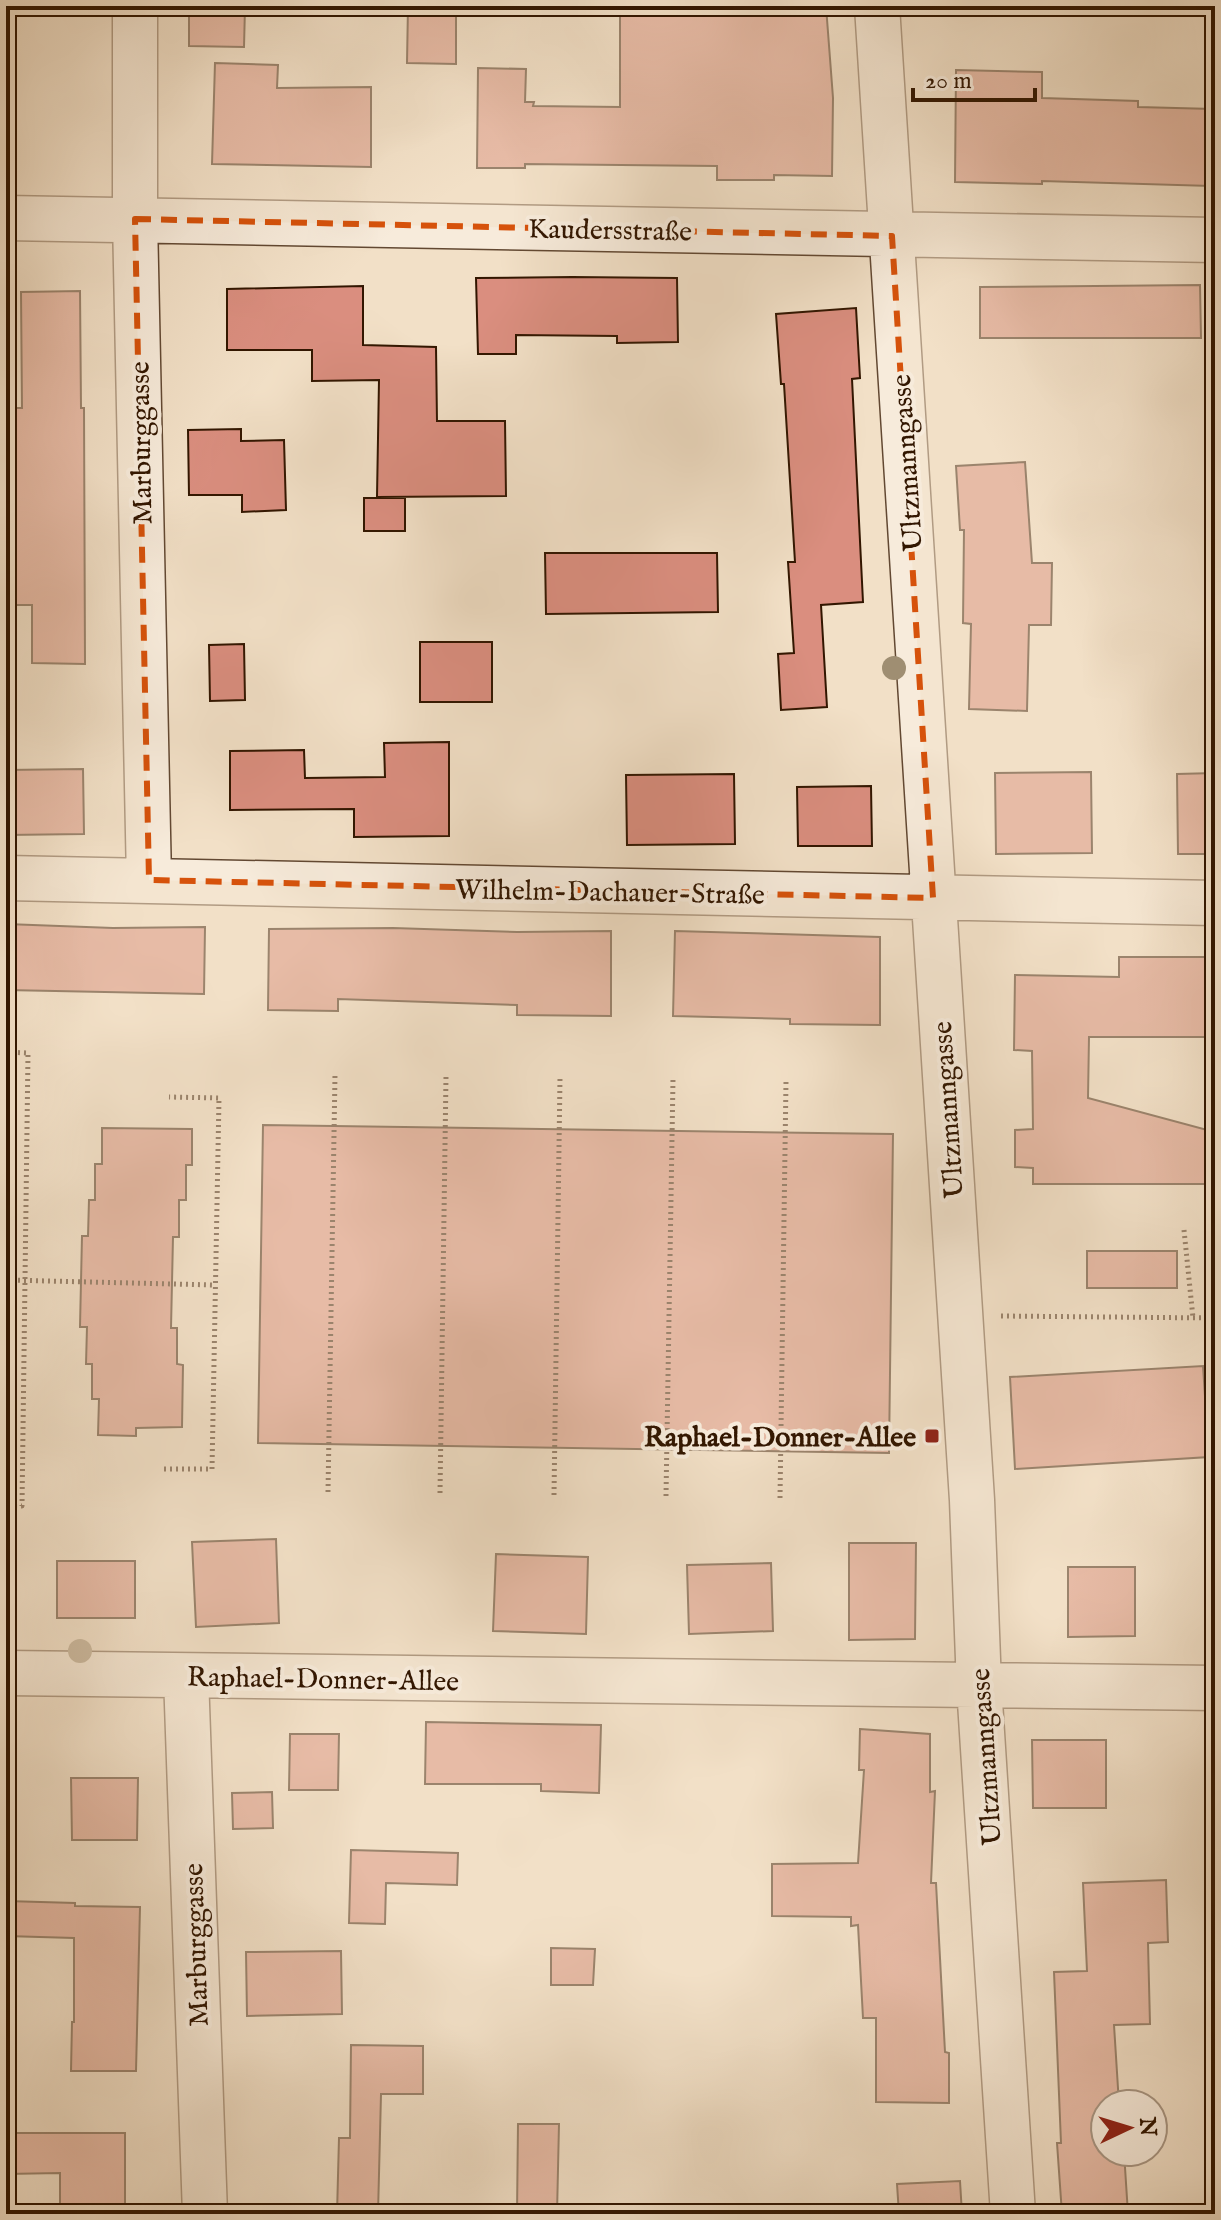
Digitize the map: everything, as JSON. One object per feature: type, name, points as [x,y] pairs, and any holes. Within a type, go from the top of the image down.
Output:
[{"type":"street","name":"Marburggasse","points":[[135,6],[135,219],[149,880]]},
{"type":"street","name":"Ultzmanngasse","points":[[877,6],[972,1500],[979,1686],[1013,2214]]},
{"type":"street","name":"Kaudersstraße","points":[[6,218],[1215,240]]},
{"type":"street","name":"Wilhelm-Dachauer-Straße","points":[[6,878],[1215,903]]},
{"type":"street","name":"Raphael-Donner-Allee","points":[[6,1673],[1215,1688]]},
{"type":"street","name":"Marburggasse","points":[[186,1676],[205,2214]]},
{"type":"path","points":[[6,1052],[28,1053],[22,1506],[6,1506]]},
{"type":"path","points":[[328,1492],[335,1075]]},
{"type":"path","points":[[440,1493],[446,1076]]},
{"type":"path","points":[[554,1495],[560,1078]]},
{"type":"path","points":[[666,1496],[673,1079]]},
{"type":"path","points":[[780,1498],[786,1081]]},
{"type":"path","points":[[164,1469],[212,1469],[219,1098],[169,1097]]},
{"type":"path","points":[[1184,1230],[1193,1318]]},
{"type":"path","points":[[6,1280],[215,1285]]},
{"type":"path","points":[[960,1316],[1215,1318]]},
{"type":"highlighted area","points":[[135,219],[892,236],[933,898],[149,880]]},
{"type":"building","points":[[408,6],[456,7],[456,64],[407,63]]},
{"type":"building","points":[[620,6],[746,6],[746,11],[826,6],[833,98],[832,176],[774,175],[774,180],[717,180],[717,166],[525,164],[525,168],[477,168],[478,68],[526,69],[525,102],[534,102],[533,106],[620,107]]},
{"type":"building","points":[[189,7],[245,7],[244,47],[189,46]]},
{"type":"building","points":[[215,63],[278,65],[277,88],[371,87],[371,167],[212,164]]},
{"type":"building","points":[[956,70],[1042,72],[1042,98],[1138,101],[1138,107],[1213,109],[1211,186],[955,182]]},
{"type":"building","points":[[476,278],[677,278],[678,342],[617,343],[617,336],[516,335],[516,354],[478,354]]},
{"type":"building","points":[[1200,285],[1201,338],[980,338],[980,287]]},
{"type":"building","points":[[363,286],[363,345],[436,347],[437,421],[505,421],[506,496],[377,497],[379,380],[312,381],[312,350],[227,350],[227,289]]},
{"type":"building","points":[[80,291],[81,408],[84,408],[85,664],[32,663],[32,605],[15,605],[14,408],[22,408],[21,292]]},
{"type":"building","points":[[856,308],[860,378],[852,379],[863,602],[821,605],[827,707],[781,710],[778,654],[794,653],[788,562],[795,562],[784,384],[781,384],[776,314]]},
{"type":"building","points":[[241,429],[241,441],[284,440],[286,510],[242,512],[242,495],[189,495],[188,430]]},
{"type":"building","points":[[1025,462],[1032,563],[1052,563],[1051,625],[1029,625],[1027,711],[969,709],[971,624],[963,623],[964,530],[960,530],[956,466]]},
{"type":"building","points":[[364,498],[405,498],[405,531],[364,531]]},
{"type":"building","points":[[545,553],[717,553],[718,612],[546,614]]},
{"type":"building","points":[[420,642],[492,642],[492,702],[420,702]]},
{"type":"building","points":[[244,644],[245,700],[210,701],[209,645]]},
{"type":"building","points":[[449,742],[449,836],[354,837],[354,809],[230,810],[230,751],[304,750],[305,778],[385,777],[384,743]]},
{"type":"building","points":[[83,769],[84,834],[6,835],[6,770]]},
{"type":"building","points":[[1091,772],[1092,853],[996,854],[995,773]]},
{"type":"building","points":[[1215,773],[1215,854],[1178,854],[1177,774]]},
{"type":"building","points":[[734,774],[735,844],[627,845],[626,775]]},
{"type":"building","points":[[871,786],[872,846],[798,846],[797,787]]},
{"type":"building","points":[[6,924],[205,927],[204,994],[6,990]]},
{"type":"building","points":[[269,929],[611,931],[611,1016],[517,1015],[517,1005],[338,999],[338,1011],[268,1010]]},
{"type":"building","points":[[675,931],[880,937],[880,1025],[790,1024],[790,1019],[673,1016]]},
{"type":"building","points":[[1119,957],[1215,957],[1215,1037],[1089,1037],[1088,1098],[1211,1131],[1211,1151],[1215,1151],[1215,1184],[1033,1184],[1033,1168],[1015,1167],[1015,1130],[1033,1129],[1032,1051],[1014,1050],[1015,975],[1119,977]]},
{"type":"building","points":[[263,1125],[893,1134],[889,1453],[258,1443]]},
{"type":"building","points":[[102,1128],[192,1129],[192,1165],[186,1165],[186,1200],[179,1200],[179,1237],[173,1237],[171,1328],[177,1328],[177,1364],[183,1365],[182,1427],[136,1428],[136,1436],[98,1435],[99,1399],[92,1399],[92,1364],[86,1364],[87,1327],[80,1327],[82,1236],[88,1236],[89,1200],[95,1200],[95,1164],[102,1164]]},
{"type":"building","points":[[1087,1251],[1177,1251],[1177,1288],[1087,1288]]},
{"type":"building","points":[[1203,1366],[1209,1457],[1015,1469],[1010,1377]]},
{"type":"building","points":[[276,1539],[279,1623],[196,1627],[192,1542]]},
{"type":"building","points":[[849,1543],[916,1543],[915,1639],[849,1640]]},
{"type":"building","points":[[496,1554],[588,1557],[586,1634],[493,1631]]},
{"type":"building","points":[[57,1561],[135,1561],[135,1618],[57,1618]]},
{"type":"building","points":[[771,1563],[773,1631],[689,1634],[687,1565]]},
{"type":"building","points":[[1068,1567],[1135,1567],[1135,1636],[1068,1637]]},
{"type":"building","points":[[426,1722],[601,1725],[599,1793],[541,1791],[541,1784],[425,1784]]},
{"type":"building","points":[[860,1729],[930,1734],[930,1792],[935,1791],[931,1883],[936,1883],[945,2052],[949,2053],[949,2103],[876,2102],[876,2018],[863,2018],[858,1925],[851,1926],[851,1917],[772,1916],[772,1864],[858,1863],[864,1770],[859,1770]]},
{"type":"building","points":[[290,1734],[339,1734],[338,1790],[289,1790]]},
{"type":"building","points":[[1032,1740],[1106,1740],[1106,1808],[1033,1808]]},
{"type":"building","points":[[71,1778],[138,1778],[137,1840],[72,1840]]},
{"type":"building","points":[[272,1792],[273,1828],[233,1829],[232,1793]]},
{"type":"building","points":[[351,1850],[458,1853],[457,1885],[386,1883],[385,1924],[349,1923]]},
{"type":"building","points":[[1166,1880],[1168,1942],[1148,1943],[1150,2024],[1114,2025],[1118,2088],[1089,2088],[1089,2168],[1125,2168],[1128,2214],[1062,2214],[1057,2143],[1061,2143],[1054,1972],[1087,1971],[1083,1883]]},
{"type":"building","points":[[6,1901],[140,1907],[136,2071],[71,2071],[74,1938],[6,1936]]},
{"type":"building","points":[[551,1948],[595,1949],[593,1985],[551,1985]]},
{"type":"building","points":[[341,1951],[342,2014],[247,2016],[246,1952]]},
{"type":"building","points":[[351,2045],[423,2046],[423,2094],[381,2094],[378,2214],[337,2214],[339,2138],[350,2138]]},
{"type":"building","points":[[518,2124],[559,2124],[557,2214],[517,2214]]},
{"type":"building","points":[[6,2133],[125,2133],[125,2214],[60,2214],[60,2173],[6,2174]]},
{"type":"building","points":[[960,2181],[962,2214],[899,2214],[897,2184]]},
{"type":"place","name":"Raphael-Donner-Allee","points":[[932,1436]]}]
